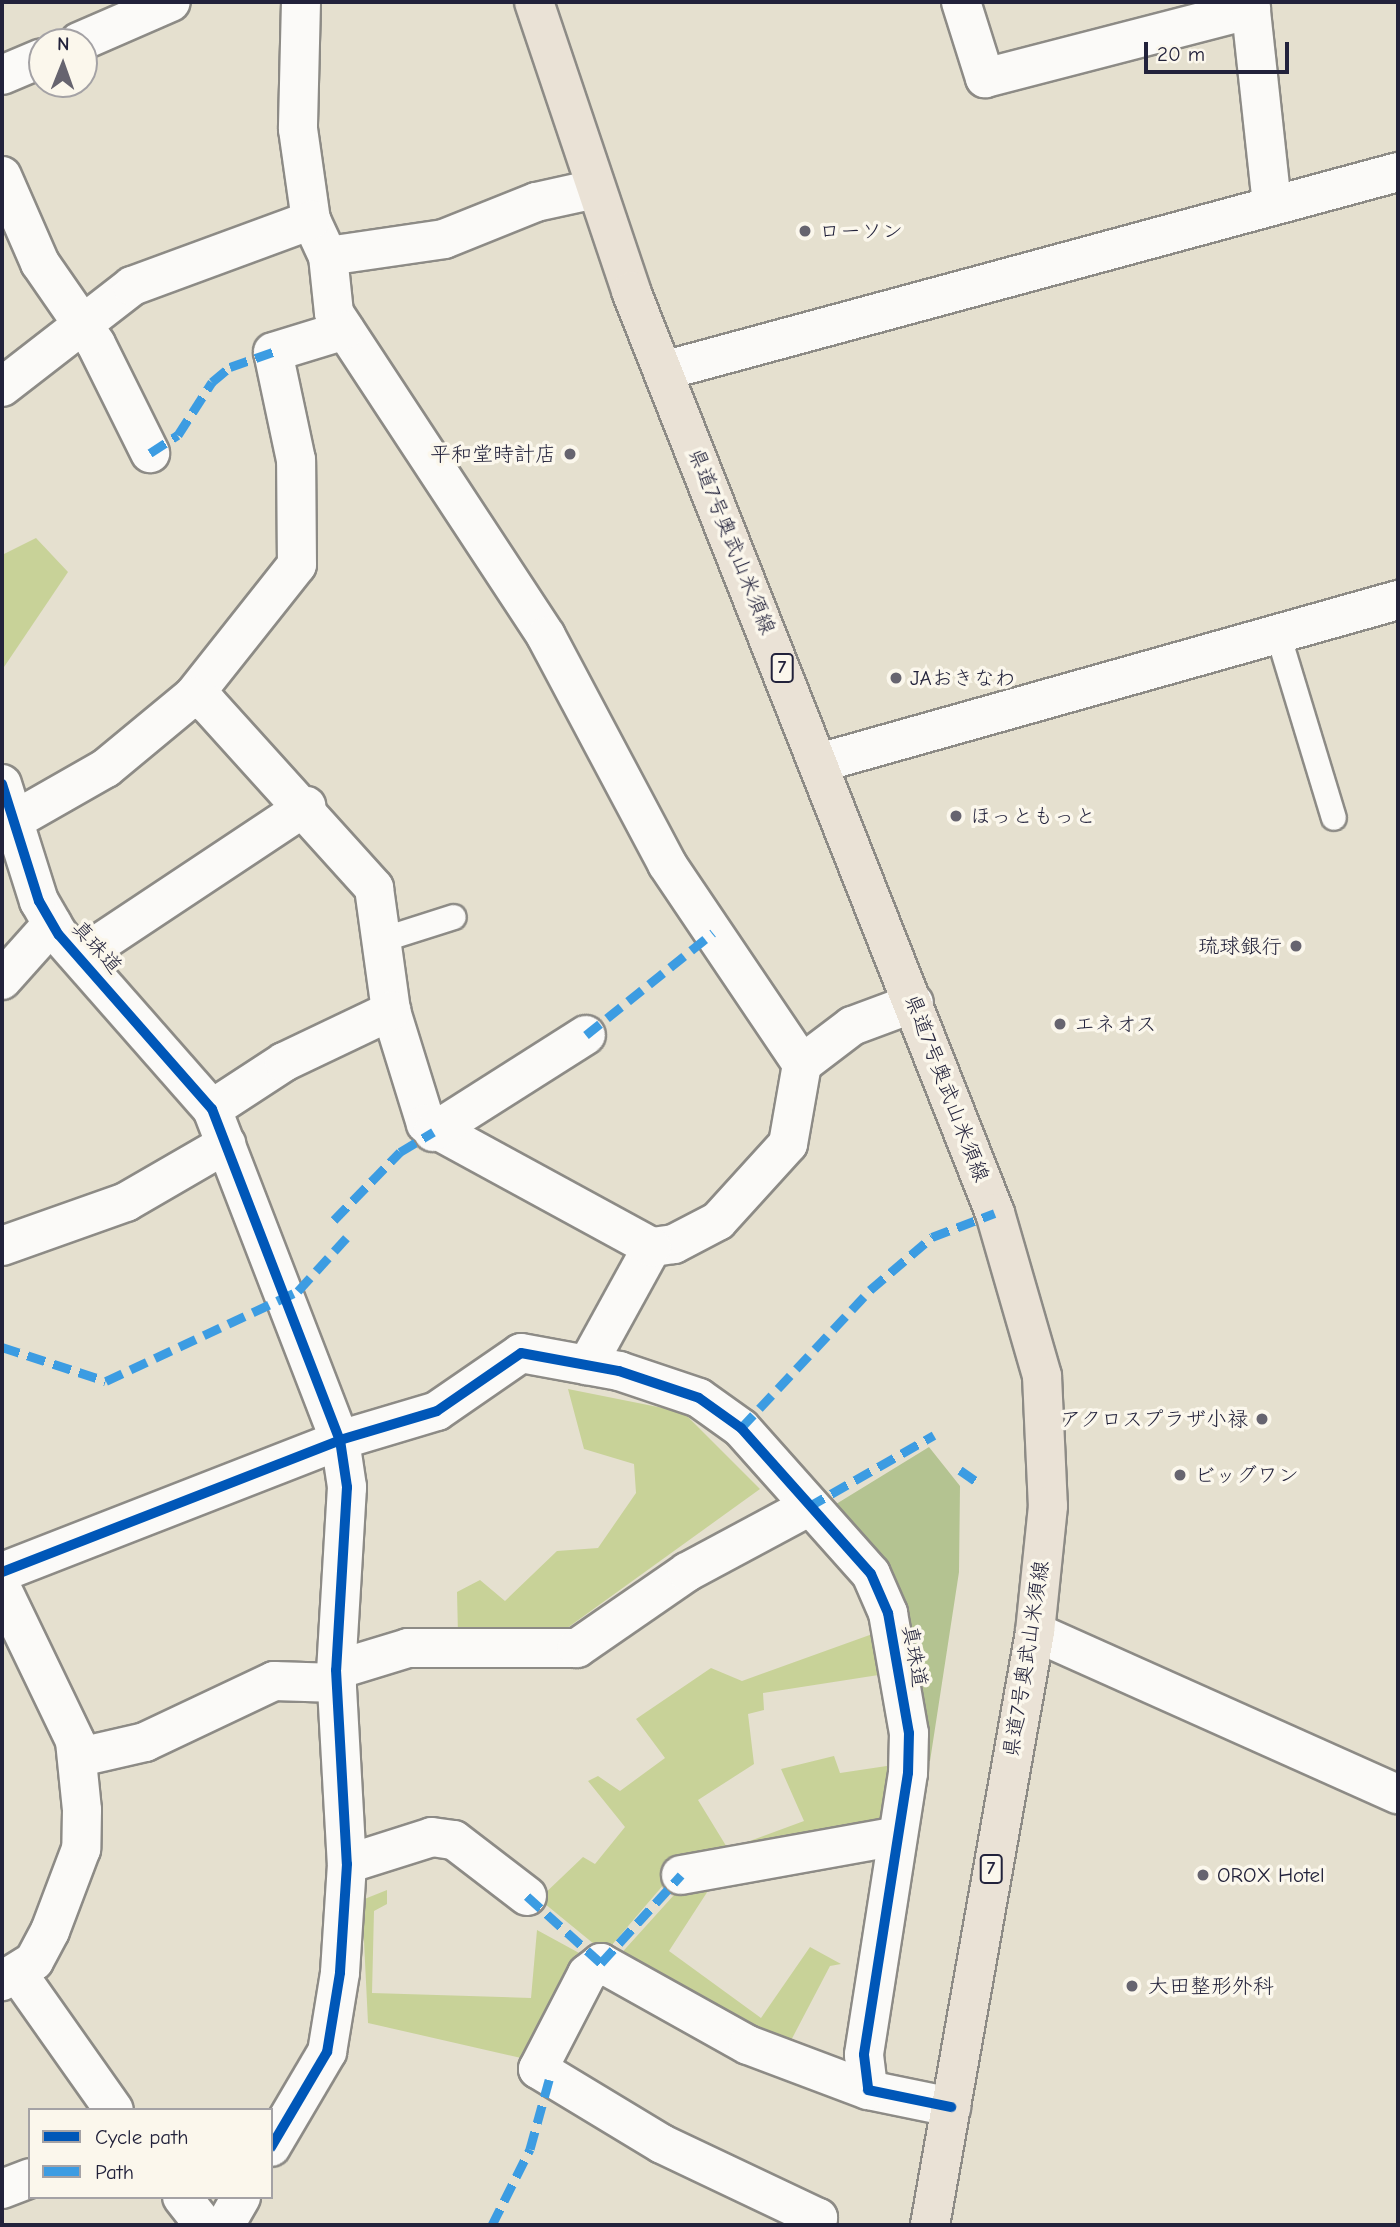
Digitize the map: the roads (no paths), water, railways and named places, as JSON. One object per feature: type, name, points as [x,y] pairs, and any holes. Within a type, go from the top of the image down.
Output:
[{"type":"main road","name":"県道7号奥武山米須線","points":[[534,2],[595,189],[663,371],[995,1213],[1042,1376],[1048,1506],[1035,1632],[930,2225]]},
{"type":"street","points":[[98,34],[171,2]]},
{"type":"street","points":[[301,2],[298,129],[311,220],[328,256],[334,313],[546,636],[667,864],[802,1064]]},
{"type":"street","points":[[961,2],[985,78],[1251,5],[1272,203]]},
{"type":"street","points":[[2,75],[28,64]]},
{"type":"street","points":[[663,371],[1272,203],[1398,172]]},
{"type":"street","points":[[2,176],[9,204],[78,327],[96,344],[150,453]]},
{"type":"street","points":[[328,256],[444,239],[536,202],[595,189]]},
{"type":"street","points":[[2,387],[132,286],[311,220]]},
{"type":"street","points":[[13,821],[106,768],[193,696],[297,565],[296,460],[274,352],[345,330]]},
{"type":"street","points":[[819,763],[1398,600]]},
{"type":"street","points":[[193,696],[306,806],[374,888],[385,939],[391,1011],[433,1132]]},
{"type":"street","name":"真珠道","points":[[2,784],[52,924],[212,1109],[340,1440],[346,1552],[336,1676],[347,1864],[327,2052],[273,2144]]},
{"type":"street","points":[[79,957],[306,806]]},
{"type":"street","points":[[2,980],[52,924]]},
{"type":"street","points":[[433,1132],[457,1137],[652,1247],[674,1244],[718,1222],[788,1144],[802,1064],[852,1026],[914,1003]]},
{"type":"street","points":[[212,1109],[284,1062],[391,1011]]},
{"type":"street","points":[[433,1132],[586,1035]]},
{"type":"street","points":[[2,1246],[126,1202],[226,1144]]},
{"type":"street","points":[[587,1365],[652,1247]]},
{"type":"street","name":"真珠道","points":[[340,1440],[437,1411],[521,1353],[587,1365],[699,1398],[741,1428],[808,1507],[871,1574],[888,1613],[908,1733],[897,1836],[864,2055],[868,2090]]},
{"type":"street","points":[[112,2108],[10,1978],[34,1961],[50,1931],[81,1849],[80,1757],[3,1591],[340,1440]]},
{"type":"street","points":[[80,1757],[145,1742],[274,1681],[336,1676],[408,1648],[577,1648],[698,1566],[808,1507]]},
{"type":"street","points":[[1035,1632],[1398,1794]]},
{"type":"street","points":[[681,1875],[897,1836]]},
{"type":"street","points":[[347,1864],[432,1837],[454,1840],[527,1896]]},
{"type":"street","points":[[815,2225],[818,2218],[662,2144],[538,2069],[587,1974],[601,1963],[748,2045],[868,2090],[951,2107]]},
{"type":"street","points":[[2,2189],[28,2179]]},
{"type":"street","points":[[184,2199],[204,2225]]},
{"type":"street","points":[[225,2225],[241,2199]]},
{"type":"lane","points":[[1278,634],[1334,818]]},
{"type":"lane","points":[[385,939],[454,917]]},
{"type":"place","name":"ローソン","points":[[805,231]]},
{"type":"place","name":"平和堂時計店","points":[[570,454]]},
{"type":"place","name":"JAおきなわ","points":[[896,678]]},
{"type":"place","name":"ほっともっと","points":[[956,816]]},
{"type":"place","name":"琉球銀行","points":[[1296,946]]},
{"type":"place","name":"エネオス","points":[[1060,1024]]},
{"type":"place","name":"アクロスプラザ小禄","points":[[1262,1419]]},
{"type":"place","name":"ビッグワン","points":[[1180,1475]]},
{"type":"place","name":"OROX Hotel","points":[[1203,1875]]},
{"type":"place","name":"大田整形外科","points":[[1132,1986]]}]
